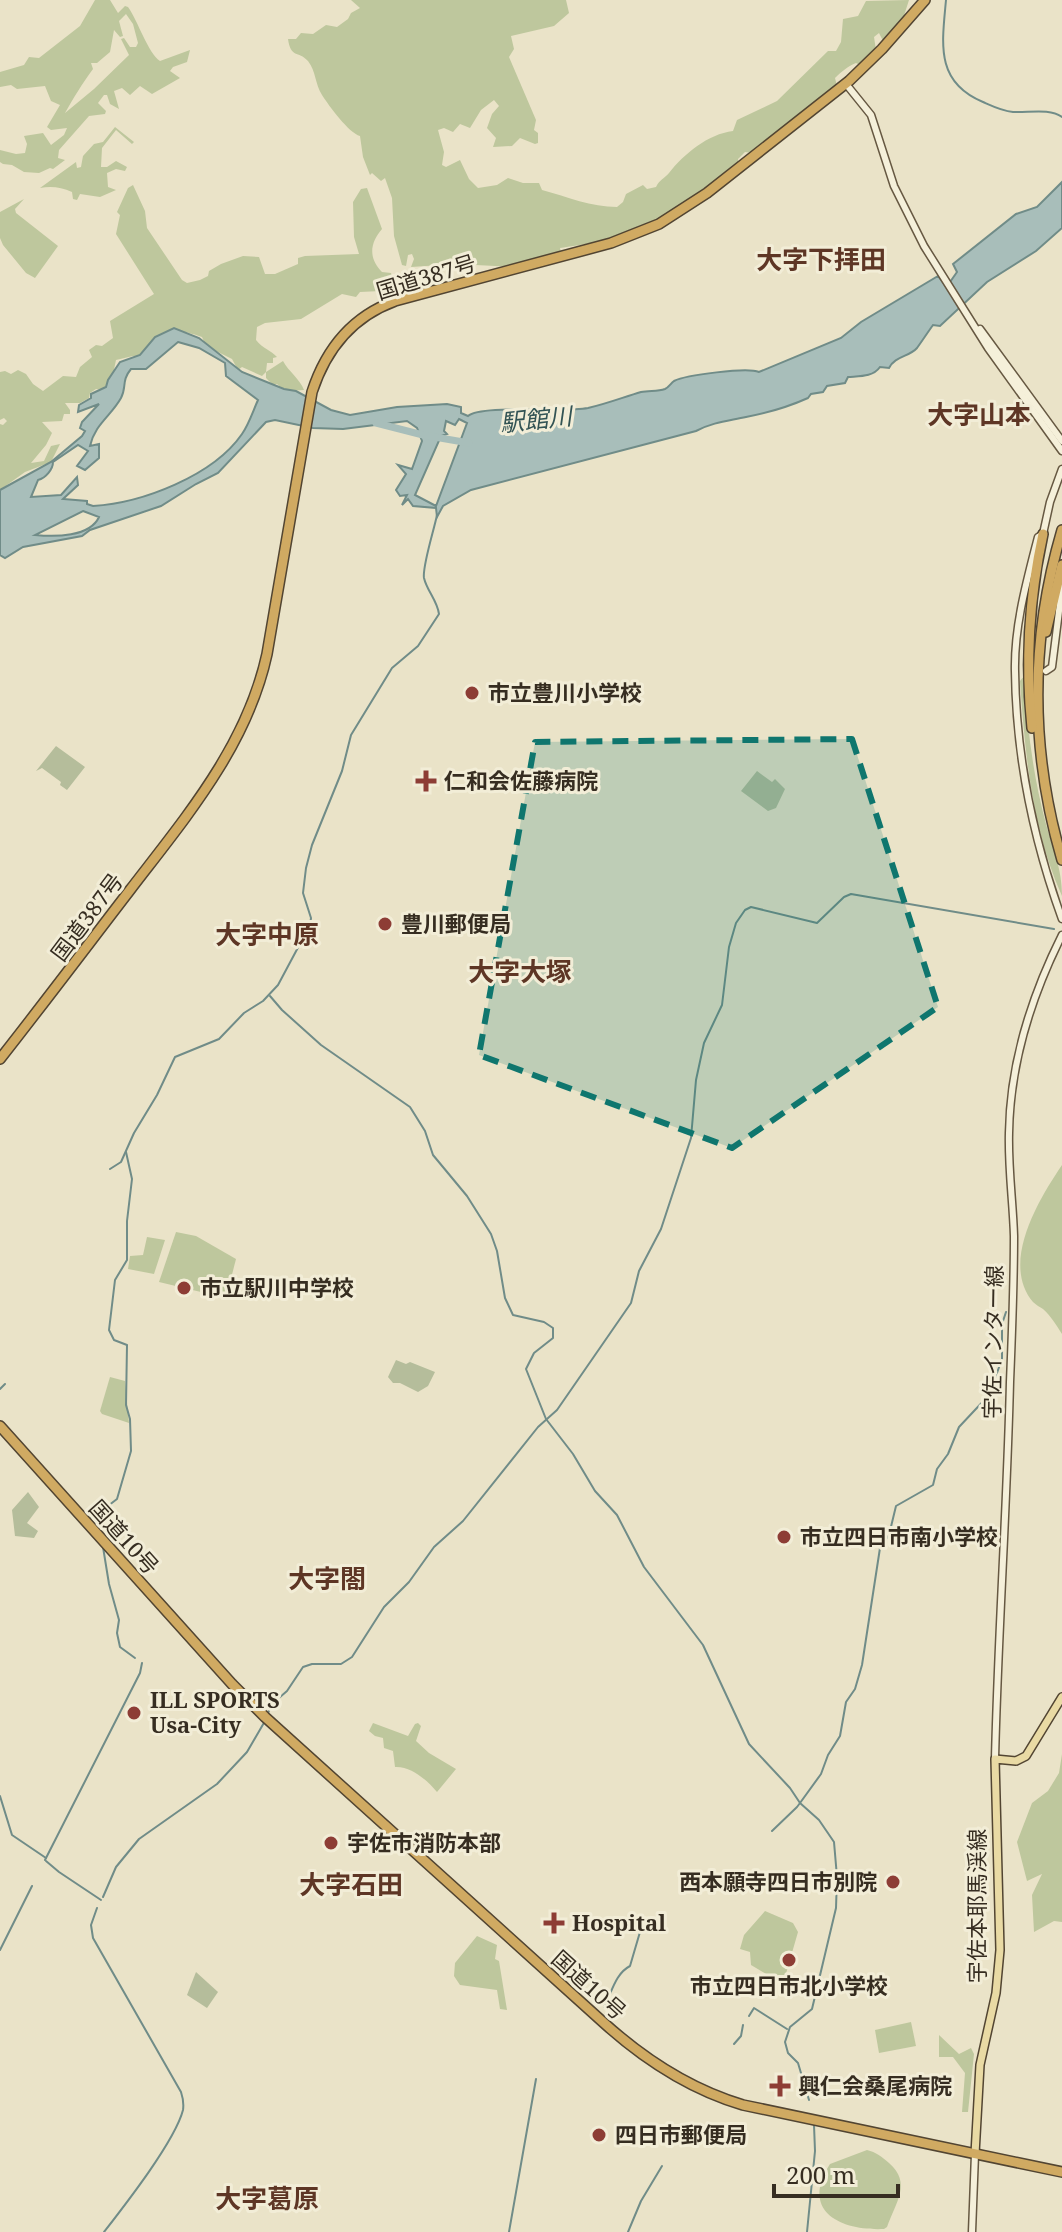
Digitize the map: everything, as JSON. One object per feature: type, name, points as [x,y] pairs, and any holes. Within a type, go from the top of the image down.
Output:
[{"type":"highway","name":"国道387号","points":[[0,1059],[200,795],[232,748],[259,688],[312,392],[334,344],[370,312],[395,301],[584,251],[651,227],[698,200],[846,84],[925,0]]},
{"type":"highway","points":[[1058,848],[1038,737],[1037,679],[1042,619],[1062,530]]},
{"type":"highway","points":[[1043,534],[1030,621],[1029,690],[1033,750],[1039,782],[1062,860]]},
{"type":"highway","points":[[1037,679],[1062,565]]},
{"type":"highway","name":"国道387号","points":[[0,1050],[149,855],[200,795]]},
{"type":"highway","name":"国道10号","points":[[0,1426],[266,1718],[611,2030],[662,2069],[701,2090],[741,2105],[1062,2172]]},
{"type":"main road","points":[[846,84],[871,115],[900,200],[933,261],[1062,441]]},
{"type":"main road","points":[[973,320],[988,348],[1062,451]]},
{"type":"main road","points":[[1062,469],[1043,534],[1038,537],[1021,611],[1015,670],[1020,741],[1030,810],[1041,858],[1062,919]]},
{"type":"main road","points":[[1046,671],[1052,667],[1062,587]]},
{"type":"main road","points":[[1015,670],[1024,670]]},
{"type":"main road","name":"宇佐インター線","points":[[995,1759],[1007,1506],[1013,1278],[1010,1117],[1026,1023],[1062,935]]},
{"type":"main road","points":[[995,1759],[1016,1761],[1026,1756],[1062,1697]]},
{"type":"main road","name":"宇佐本耶馬渓線","points":[[975,2154],[980,2065],[996,1992],[1000,1950],[995,1759]]},
{"type":"main road","points":[[972,2232],[975,2154]]},
{"type":"highlighted area","points":[[852,739],[938,1007],[732,1148],[479,1055],[535,742]]},
{"type":"green space","points":[[95,0],[110,0],[118,13],[125,6],[128,7],[151,51],[160,61],[190,50],[187,62],[170,71],[180,78],[152,94],[140,86],[130,95],[122,88],[114,91],[119,109],[110,104],[107,95],[104,95],[98,103],[106,111],[105,114],[89,116],[59,150],[58,158],[65,160],[53,169],[39,173],[24,172],[3,164],[0,162],[0,150],[25,153],[27,144],[24,136],[43,133],[51,145],[64,135],[67,128],[51,130],[47,127],[60,105],[51,101],[45,86],[0,87],[0,72],[24,65],[29,57],[39,58],[80,26]],"holes":[[[126,14],[133,24],[138,43],[136,47],[130,47],[124,38],[121,39],[129,55],[65,113],[93,69],[91,63],[97,63],[110,52],[114,30],[120,37],[123,36],[119,21]]]},
{"type":"green space","points":[[351,0],[566,0],[569,13],[554,26],[511,36],[514,49],[509,57],[536,120],[534,130],[538,133],[538,143],[520,138],[512,146],[493,147],[496,138],[487,128],[499,106],[494,100],[481,110],[470,128],[460,124],[453,132],[444,128],[438,130],[444,152],[442,165],[446,167],[460,160],[469,179],[478,188],[497,185],[508,178],[523,183],[539,183],[542,190],[580,201],[617,207],[626,194],[643,185],[647,189],[656,187],[697,146],[733,131],[737,120],[777,101],[828,51],[836,51],[841,42],[843,19],[858,16],[866,1],[909,0],[901,25],[883,41],[879,33],[874,37],[876,50],[860,65],[856,63],[847,67],[835,78],[837,86],[753,153],[745,152],[738,159],[738,166],[677,211],[613,238],[560,248],[561,253],[514,267],[456,264],[411,267],[412,254],[408,255],[406,266],[402,265],[394,236],[392,198],[385,178],[381,181],[372,173],[370,175],[360,136],[334,112],[320,91],[311,65],[293,52],[289,45],[288,39],[296,39],[301,33],[313,34],[326,25],[337,27],[360,8]]},
{"type":"green space","points":[[115,127],[134,142],[132,144],[116,130],[102,148],[101,167],[116,161],[127,167],[125,171],[116,169],[107,173],[108,187],[116,190],[100,197],[80,194],[77,200],[73,199],[72,192],[64,189],[40,188],[76,162],[77,168],[81,167],[83,156],[94,144],[103,142]]},
{"type":"green space","points":[[133,185],[145,211],[147,228],[187,283],[200,280],[221,264],[243,256],[259,257],[265,274],[275,274],[298,264],[298,258],[305,256],[359,254],[354,237],[353,202],[361,189],[367,188],[382,229],[373,245],[374,261],[382,272],[391,273],[394,284],[381,291],[360,292],[356,297],[342,294],[301,319],[265,323],[257,327],[256,340],[277,357],[273,358],[273,363],[267,363],[262,376],[242,367],[238,370],[232,359],[206,346],[202,337],[181,332],[168,334],[139,357],[116,360],[111,384],[104,390],[96,389],[80,403],[65,403],[70,414],[64,414],[62,421],[42,422],[52,433],[31,463],[44,461],[51,446],[60,444],[51,462],[25,472],[0,490],[0,424],[7,421],[4,418],[0,420],[0,372],[11,374],[18,370],[43,391],[63,376],[76,377],[80,367],[92,357],[89,350],[113,338],[110,321],[154,294],[116,234],[120,215],[117,212],[128,188]]},
{"type":"green space","points":[[24,199],[15,209],[16,213],[58,246],[35,278],[26,273],[0,238],[0,212]]},
{"type":"green space","points":[[283,361],[304,390],[273,385],[266,378],[266,372]]},
{"type":"green space","points":[[1024,676],[1034,769],[1059,868],[1062,896],[1043,844],[1032,791],[1020,681]]},
{"type":"green space","points":[[56,746],[85,767],[67,790],[42,768],[36,771]]},
{"type":"green space","points":[[757,771],[772,782],[775,779],[785,789],[776,808],[768,811],[741,791]]},
{"type":"green space","points":[[1062,1165],[1062,1334],[1049,1315],[1033,1302],[1024,1286],[1020,1269],[1026,1232],[1043,1195]]},
{"type":"green space","points":[[176,1232],[196,1236],[236,1259],[226,1298],[159,1282]]},
{"type":"green space","points":[[147,1237],[165,1240],[154,1274],[128,1269],[130,1256],[143,1255]]},
{"type":"green space","points":[[396,1360],[435,1372],[428,1386],[418,1392],[393,1383],[388,1377]]},
{"type":"green space","points":[[110,1377],[125,1381],[129,1423],[100,1411]]},
{"type":"green space","points":[[28,1492],[39,1507],[27,1523],[38,1531],[34,1538],[15,1536],[12,1510]]},
{"type":"green space","points":[[373,1723],[408,1736],[418,1723],[421,1726],[416,1741],[456,1769],[437,1792],[413,1771],[395,1767],[393,1751],[384,1748],[383,1738],[369,1731]]},
{"type":"green space","points":[[1062,1754],[1062,1922],[1054,1921],[1034,1932],[1032,1895],[1042,1874],[1027,1881],[1017,1842],[1032,1803],[1048,1791],[1059,1773]]},
{"type":"green space","points":[[765,1911],[793,1923],[798,1932],[783,1984],[751,1965],[750,1952],[740,1949],[744,1935]]},
{"type":"green space","points":[[477,1936],[497,1945],[495,1959],[499,1961],[507,2010],[500,2009],[497,1990],[460,1985],[454,1976],[455,1963]]},
{"type":"green space","points":[[196,1972],[218,1992],[207,2008],[187,1995]]},
{"type":"green space","points":[[911,2022],[916,2046],[879,2053],[875,2030]]},
{"type":"green space","points":[[939,2035],[959,2054],[971,2048],[974,2054],[968,2112],[962,2112],[965,2073],[953,2057],[939,2057]]},
{"type":"green space","points":[[867,2150],[889,2163],[900,2178],[898,2201],[884,2229],[868,2229],[840,2222],[822,2206],[819,2195],[830,2164]]},
{"type":"water","points":[[1062,182],[1062,228],[1036,251],[987,282],[940,326],[933,325],[914,351],[895,361],[889,368],[880,367],[870,374],[848,377],[845,383],[827,386],[823,392],[811,394],[785,407],[471,490],[443,506],[437,517],[436,508],[413,506],[408,499],[402,505],[407,495],[400,496],[396,490],[406,474],[398,465],[412,469],[422,441],[417,428],[407,421],[343,429],[313,428],[275,420],[266,422],[218,473],[161,506],[90,530],[82,536],[23,547],[5,558],[0,555],[0,490],[51,462],[82,436],[85,431],[80,428],[82,422],[99,404],[78,412],[79,405],[91,398],[91,394],[106,387],[120,362],[140,355],[155,337],[174,328],[199,338],[242,372],[350,415],[397,407],[447,404],[461,407],[461,413],[468,416],[489,410],[588,408],[641,392],[665,389],[674,381],[691,376],[730,371],[759,372],[841,338],[861,322],[938,276],[945,285],[950,282],[957,272],[953,264],[1016,214],[1037,207]],"holes":[[[178,342],[199,348],[225,363],[226,376],[258,400],[244,430],[229,449],[213,463],[175,485],[133,499],[93,506],[87,501],[63,499],[78,485],[77,477],[61,495],[31,497],[38,480],[48,473],[53,462],[78,445],[88,451],[77,466],[85,470],[99,458],[99,444],[90,446],[92,438],[121,398],[128,373],[131,369],[146,369]],[[459,419],[467,423],[436,506],[415,495],[441,436],[447,434],[444,431],[446,421],[455,425]],[[83,511],[99,517],[88,529],[80,532],[35,535]]]},
{"type":"waterway","points":[[946,0],[943,46],[949,73],[956,84],[967,94],[1001,109],[1045,112],[1062,117]]},
{"type":"waterway","name":"駅館川","points":[[376,423],[469,443]]},
{"type":"waterway","points":[[110,1169],[121,1162],[175,1057],[219,1039],[244,1013],[263,1001],[278,985],[310,925],[311,918],[303,893],[306,868],[342,771],[351,735],[392,668],[418,646],[439,614],[424,578],[437,515]]},
{"type":"waterway","points":[[267,1715],[272,1704],[287,1691],[303,1667],[341,1664],[352,1657],[384,1607],[409,1582],[434,1547],[463,1521],[538,1427],[557,1410],[631,1303],[639,1271],[661,1229],[691,1138],[696,1080],[704,1043],[722,1005],[729,947],[736,923],[745,910],[751,907],[817,923],[851,894],[1054,929]]},
{"type":"waterway","points":[[270,996],[321,1045],[410,1107],[425,1131],[433,1155],[467,1196],[491,1234],[505,1298],[513,1315],[544,1322],[553,1328],[553,1338],[534,1353],[526,1369],[546,1419],[573,1454],[595,1491],[617,1515],[644,1567],[703,1645],[749,1744],[800,1803],[772,1831]]},
{"type":"waterway","points":[[90,1519],[96,1510],[104,1509],[117,1499],[131,1451],[130,1419],[126,1405],[127,1345],[114,1340],[109,1330],[115,1280],[127,1260],[127,1221],[132,1179],[126,1152]]},
{"type":"waterway","points":[[809,2100],[798,2063],[788,2053],[785,2042],[790,2027],[812,2009],[836,1908],[837,1877],[834,1842],[819,1820],[800,1803],[821,1774],[840,1736],[846,1702],[855,1689],[862,1665],[880,1548],[889,1535],[896,1506],[933,1485],[937,1469],[948,1454],[959,1427],[989,1395],[1002,1359],[1002,1324],[1006,1312]]},
{"type":"waterway","points":[[0,1389],[5,1384]]},
{"type":"waterway","points":[[103,1547],[119,1620],[117,1633],[120,1647],[135,1658]]},
{"type":"waterway","points":[[45,1860],[140,1673],[142,1663]]},
{"type":"waterway","points":[[103,1897],[116,1867],[139,1839],[217,1784],[247,1752],[265,1721]]},
{"type":"waterway","points":[[0,1796],[12,1835],[46,1858]]},
{"type":"waterway","points":[[46,1861],[101,1900]]},
{"type":"waterway","points":[[0,1950],[32,1886]]},
{"type":"waterway","points":[[97,1908],[91,1925],[93,1938],[181,2092],[183,2105],[178,2123],[160,2155],[104,2232]]},
{"type":"waterway","points":[[604,2007],[617,1979],[630,1966],[640,1932]]},
{"type":"waterway","points":[[749,2016],[754,2008],[787,2029]]},
{"type":"waterway","points":[[734,2044],[741,2036],[743,2025]]},
{"type":"waterway","points":[[509,2232],[536,2079]]},
{"type":"waterway","points":[[807,2232],[815,2151],[814,2125]]},
{"type":"waterway","points":[[628,2232],[641,2201],[662,2166]]},
{"type":"place","name":"市立豊川小学校","points":[[472,693]]},
{"type":"place","name":"仁和会佐藤病院","points":[[426,781]]},
{"type":"place","name":"豊川郵便局","points":[[385,924]]},
{"type":"place","name":"市立駅川中学校","points":[[184,1288]]},
{"type":"place","name":"市立四日市南小学校","points":[[784,1537]]},
{"type":"place","name":"ILL SPORTS Usa-City","points":[[134,1713]]},
{"type":"place","name":"宇佐市消防本部","points":[[331,1843]]},
{"type":"place","name":"西本願寺四日市別院","points":[[893,1882]]},
{"type":"place","name":"Hospital","points":[[554,1923]]},
{"type":"place","name":"市立四日市北小学校","points":[[789,1960]]},
{"type":"place","name":"興仁会桑尾病院","points":[[780,2086]]},
{"type":"place","name":"四日市郵便局","points":[[599,2135]]},
{"type":"district","name":"大字下拝田","points":[[821,260]]},
{"type":"district","name":"大字山本","points":[[979,415]]},
{"type":"district","name":"大字中原","points":[[267,935]]},
{"type":"district","name":"大字大塚","points":[[520,972]]},
{"type":"district","name":"大字閤","points":[[327,1579]]},
{"type":"district","name":"大字石田","points":[[351,1885]]},
{"type":"district","name":"大字葛原","points":[[267,2199]]}]
